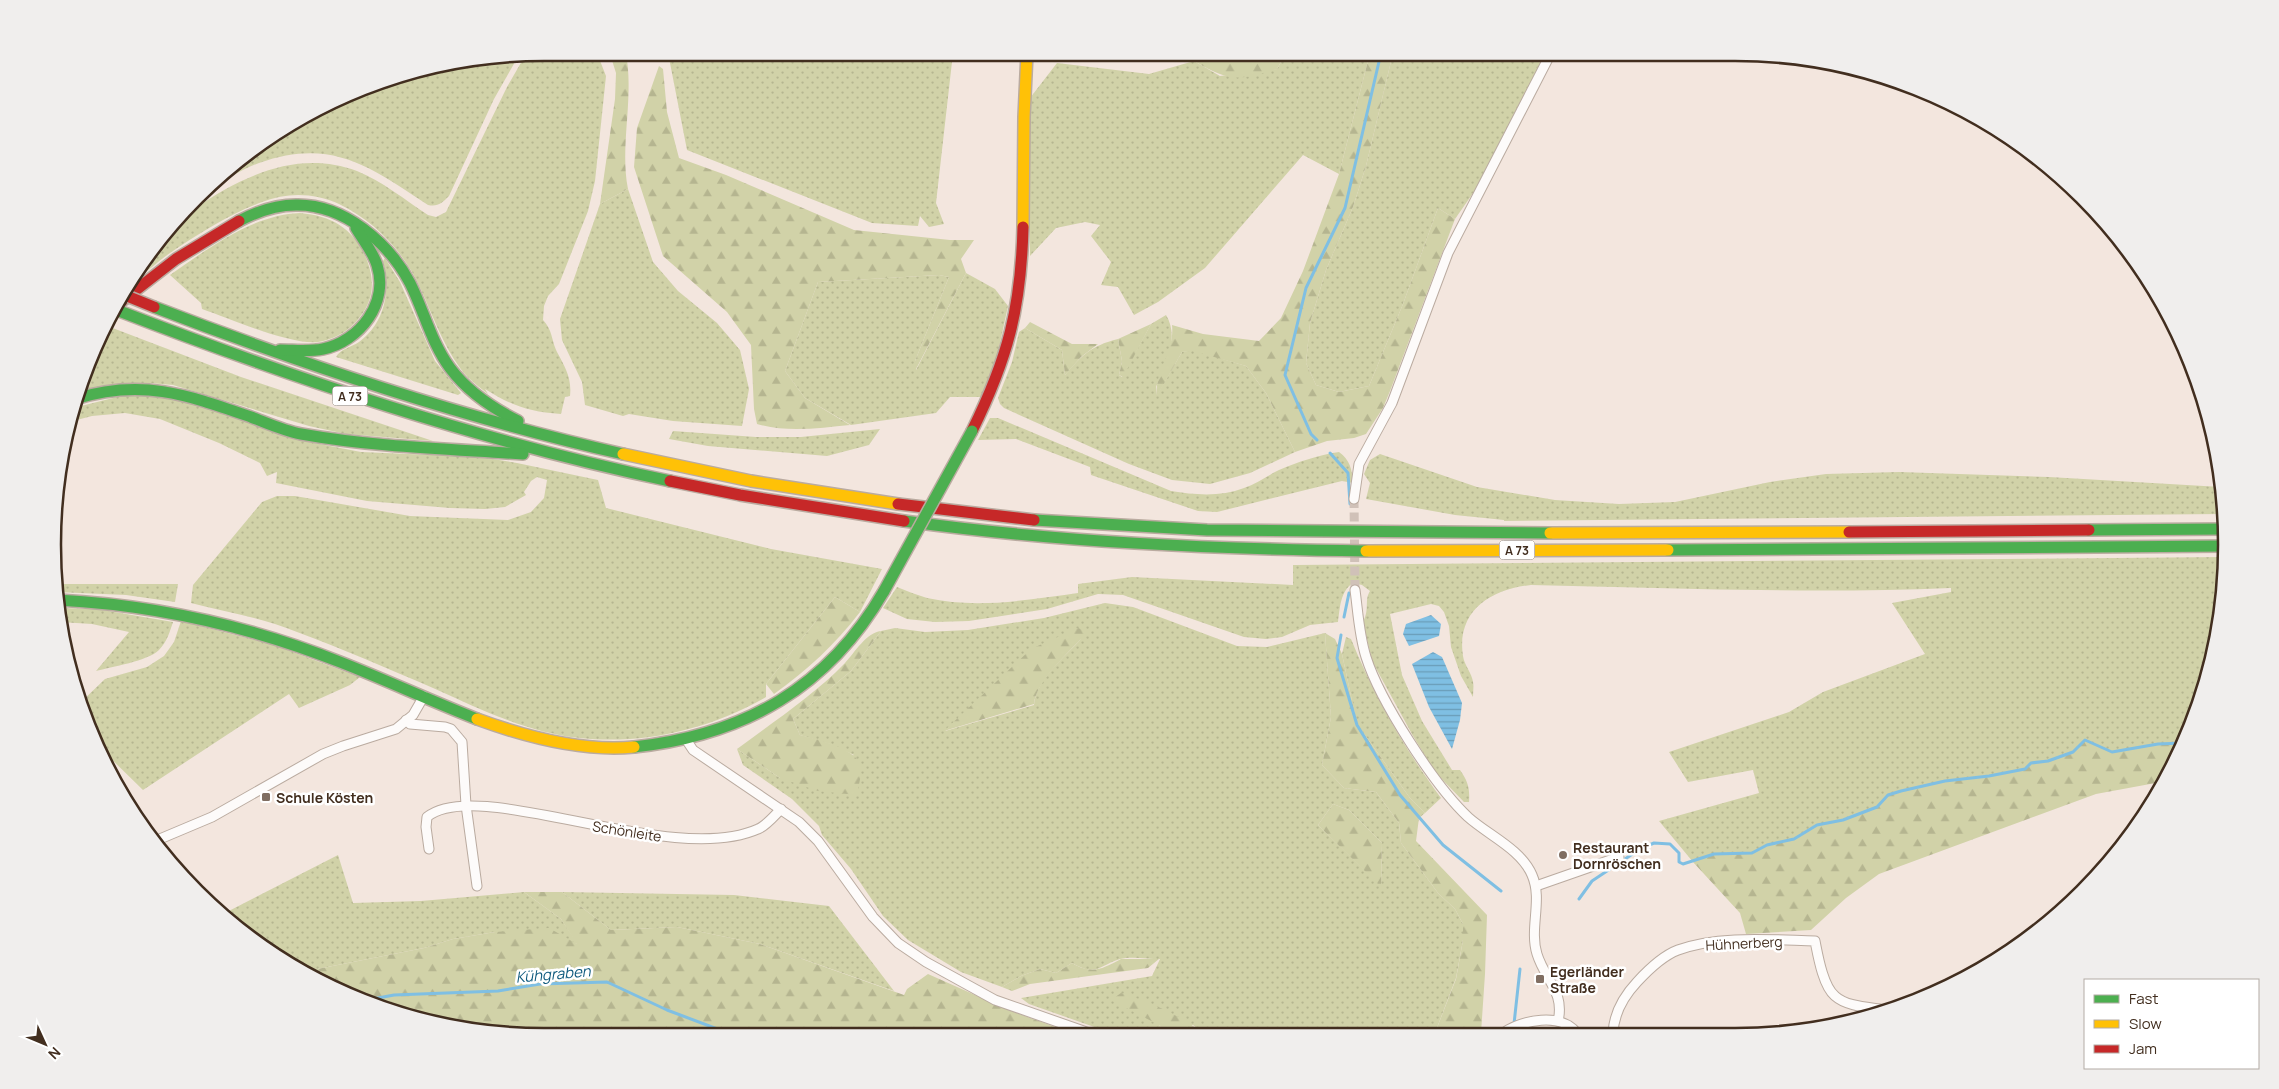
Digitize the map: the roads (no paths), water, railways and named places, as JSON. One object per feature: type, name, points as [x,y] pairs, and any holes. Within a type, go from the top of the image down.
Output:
[{"type":"main road","points":[[64,601],[154,609],[198,617],[247,630],[309,651],[506,729],[569,745],[615,748],[687,741],[750,720],[806,684],[858,632],[884,591],[972,431],[1003,361],[1016,312],[1023,224],[1027,61]]},
{"type":"main road","points":[[131,295],[183,255],[221,231],[266,210],[289,205],[310,205],[330,211],[352,222],[378,241],[397,262],[410,282],[440,355],[470,392],[485,403],[556,439]]},
{"type":"main road","points":[[269,350],[322,349],[336,345],[361,329],[371,316],[377,304],[380,279],[372,254],[352,222]]},
{"type":"main road","name":"A 73","points":[[130,297],[269,350],[444,407],[556,439],[673,464],[852,497],[953,512],[1154,528],[1246,532],[1540,533],[2218,529]]},
{"type":"main road","name":"A 73","points":[[122,311],[221,351],[339,392],[558,457],[809,507],[951,527],[1147,545],[1302,550],[2218,546]]},
{"type":"main road","points":[[85,396],[100,391],[146,388],[200,399],[298,434],[349,442],[558,457]]},
{"type":"street","points":[[1354,499],[1360,464],[1392,403],[1448,253],[1546,61]]},
{"type":"street","points":[[1355,590],[1362,644],[1374,676],[1400,725],[1434,776],[1468,817],[1519,858],[1532,874],[1536,886],[1535,946],[1541,963],[1560,1000],[1558,1020]]},
{"type":"street","points":[[161,839],[212,817],[323,754],[392,731],[409,718],[424,696]]},
{"type":"street","points":[[409,718],[410,724],[444,727],[451,730],[462,742],[466,805],[477,886]]},
{"type":"street","points":[[687,741],[692,750],[799,822],[818,841],[873,917],[898,943],[956,980],[995,1000],[1075,1028]]},
{"type":"street","name":"Schönleite","points":[[430,849],[426,827],[427,817],[434,811],[466,805],[523,811],[653,837],[696,840],[739,835],[760,829],[781,810]]},
{"type":"street","points":[[1536,886],[1619,856]]},
{"type":"street","name":"Hühnerberg","points":[[1614,1028],[1615,1018],[1625,995],[1641,977],[1664,958],[1677,950],[1691,946],[1736,941],[1815,941],[1828,986],[1835,996],[1850,1004],[1871,1008]]},
{"type":"street","points":[[1514,1028],[1543,1020],[1558,1020],[1571,1028]]},
{"type":"water","points":[[1431,615],[1441,624],[1439,636],[1409,646],[1403,634],[1406,624]]},
{"type":"water","points":[[1433,652],[1442,657],[1462,703],[1460,720],[1452,749],[1429,707],[1412,664]]},
{"type":"waterway","points":[[1317,440],[1311,434],[1285,375],[1306,288],[1345,208],[1379,61]]},
{"type":"waterway","points":[[1330,453],[1348,473],[1350,504]]},
{"type":"waterway","points":[[1344,617],[1349,593]]},
{"type":"waterway","points":[[1341,635],[1337,658],[1357,725],[1400,795],[1443,845],[1501,891]]},
{"type":"waterway","points":[[1579,899],[1592,881],[1640,849],[1654,843],[1670,844],[1679,853],[1679,862],[1683,864],[1714,854],[1752,853],[1767,845],[1794,839],[1817,825],[1843,820],[1877,807],[1888,795],[1945,781],[1989,776],[2025,769],[2031,763],[2048,761],[2073,752],[2085,740],[2112,752],[2158,744],[2175,743]]},
{"type":"waterway","points":[[1514,1028],[1520,969]]},
{"type":"waterway","name":"Kühgraben","points":[[378,998],[394,995],[498,991],[540,984],[607,982],[667,1010],[715,1028]]},
{"type":"tunnel","points":[[1354,499],[1355,590]]},
{"type":"place","name":"Schule Kösten","points":[[266,797]]},
{"type":"place","name":"Restaurant Dornröschen","points":[[1563,855]]},
{"type":"place","name":"Egerländer Straße","points":[[1540,979]]}]
